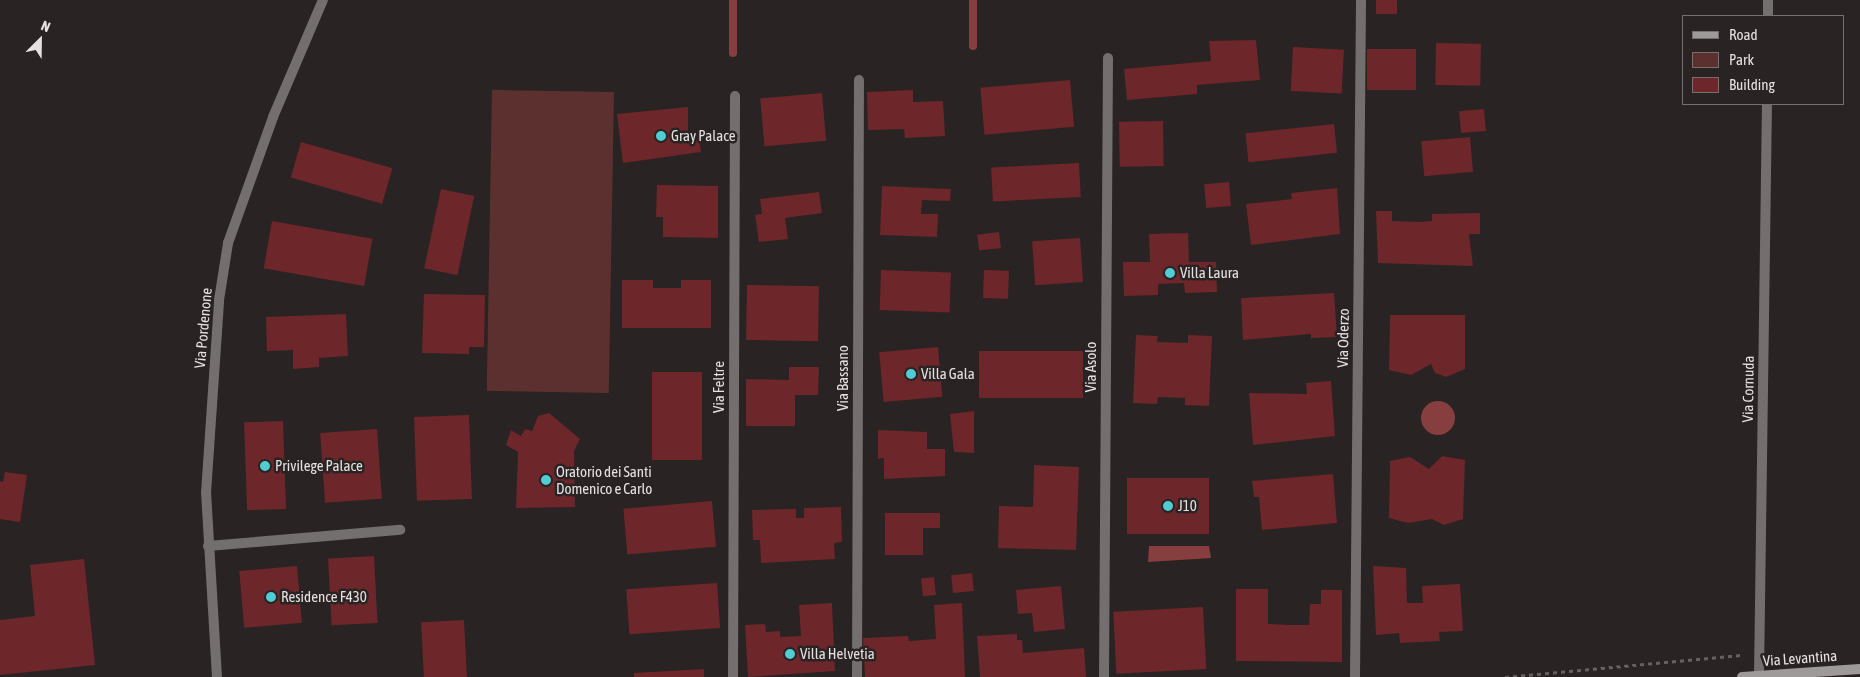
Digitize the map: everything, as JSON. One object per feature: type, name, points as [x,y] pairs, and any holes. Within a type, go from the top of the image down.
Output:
[{"type":"street","name":"Via Pordenone","points":[[217,677],[206,493],[220,300],[228,243],[273,116],[323,0]]},
{"type":"street","name":"Via Oderzo","points":[[1355,677],[1361,0]]},
{"type":"street","points":[[1768,0],[1768,15]]},
{"type":"street","name":"Via Asolo","points":[[1104,677],[1108,58]]},
{"type":"street","name":"Via Bassano","points":[[857,677],[859,80]]},
{"type":"street","name":"Via Feltre","points":[[733,677],[735,96]]},
{"type":"street","name":"Via Cornuda","points":[[1759,675],[1767,105]]},
{"type":"street","points":[[208,546],[400,530]]},
{"type":"street","name":"Via Levantina","points":[[1742,677],[1860,669]]},
{"type":"path","points":[[1505,677],[1760,654]]},
{"type":"green space","points":[[492,90],[614,92],[609,393],[487,391]]},
{"type":"shaded area","points":[[1438,401],[1445,402],[1450,406],[1454,411],[1454,425],[1450,430],[1445,434],[1438,435],[1431,434],[1426,430],[1422,425],[1421,418],[1422,411],[1426,406],[1431,402]]},
{"type":"shaded area","points":[[1149,546],[1209,546],[1211,558],[1148,562]]},
{"type":"building","points":[[1376,0],[1397,0],[1397,14],[1376,14]]},
{"type":"building","points":[[1256,40],[1260,80],[1197,85],[1197,94],[1127,100],[1124,69],[1211,61],[1209,41]]},
{"type":"building","points":[[1436,43],[1481,44],[1480,86],[1435,85]]},
{"type":"building","points":[[1293,47],[1344,50],[1342,94],[1291,91]]},
{"type":"building","points":[[1367,49],[1416,49],[1416,90],[1367,90]]},
{"type":"building","points":[[1070,80],[1074,127],[984,135],[980,88]]},
{"type":"building","points":[[913,90],[913,102],[943,101],[945,136],[905,138],[904,129],[868,130],[867,92]]},
{"type":"building","points":[[822,93],[826,141],[764,146],[760,98]]},
{"type":"building","name":"Gray Palace","points":[[688,107],[688,132],[698,131],[701,152],[623,163],[617,114]]},
{"type":"building","points":[[1484,109],[1486,131],[1461,133],[1459,111]]},
{"type":"building","points":[[1163,121],[1164,166],[1120,167],[1119,122]]},
{"type":"building","points":[[1334,124],[1337,153],[1249,162],[1245,133]]},
{"type":"building","points":[[1470,137],[1473,172],[1424,176],[1421,141]]},
{"type":"building","points":[[301,142],[392,168],[382,204],[291,178]]},
{"type":"building","points":[[1079,163],[1081,197],[993,202],[991,168]]},
{"type":"building","points":[[1229,182],[1231,206],[1206,208],[1204,184]]},
{"type":"building","points":[[657,185],[718,186],[718,238],[663,237],[663,217],[656,217]]},
{"type":"building","points":[[882,186],[951,189],[950,201],[922,200],[921,214],[938,214],[937,237],[880,235]]},
{"type":"building","points":[[1337,188],[1340,234],[1251,245],[1246,204],[1292,199],[1291,193]]},
{"type":"building","points":[[441,189],[474,196],[457,275],[424,268]]},
{"type":"building","points":[[819,192],[822,213],[785,218],[788,239],[759,242],[755,215],[762,214],[760,199]]},
{"type":"building","points":[[1376,211],[1392,211],[1392,221],[1420,222],[1432,221],[1432,214],[1480,213],[1480,234],[1469,234],[1473,266],[1378,263]]},
{"type":"building","points":[[272,221],[372,239],[364,286],[264,268]]},
{"type":"building","points":[[999,232],[1001,248],[979,251],[977,235]]},
{"type":"building","name":"Villa Laura","points":[[1188,233],[1189,262],[1216,262],[1217,292],[1185,293],[1184,283],[1158,284],[1158,295],[1124,296],[1123,262],[1150,262],[1149,234]]},
{"type":"building","points":[[1080,238],[1083,282],[1035,285],[1032,241]]},
{"type":"building","points":[[881,270],[951,272],[950,312],[880,310]]},
{"type":"building","points":[[984,270],[1009,271],[1008,299],[983,298]]},
{"type":"building","points":[[622,280],[653,280],[653,288],[681,288],[681,280],[711,280],[711,328],[622,328]]},
{"type":"building","points":[[747,285],[819,286],[818,341],[746,340]]},
{"type":"building","points":[[1334,293],[1337,337],[1311,338],[1311,334],[1243,340],[1241,298]]},
{"type":"building","points":[[424,294],[485,295],[484,347],[469,347],[469,354],[422,353]]},
{"type":"building","points":[[346,314],[348,356],[319,358],[319,367],[293,369],[293,350],[267,351],[266,317]]},
{"type":"building","points":[[1390,315],[1465,315],[1465,369],[1446,377],[1435,373],[1431,364],[1411,375],[1389,370]]},
{"type":"building","points":[[1136,335],[1158,336],[1157,342],[1188,343],[1188,335],[1212,336],[1209,406],[1185,405],[1185,398],[1158,397],[1157,404],[1133,403]]},
{"type":"building","name":"Villa Gala","points":[[938,347],[942,397],[884,402],[879,352]]},
{"type":"building","points":[[979,351],[1083,351],[1083,398],[979,398]]},
{"type":"building","points":[[789,367],[819,367],[818,395],[795,395],[795,426],[746,426],[746,379],[789,380]]},
{"type":"building","points":[[652,372],[702,372],[702,460],[652,460]]},
{"type":"building","points":[[1331,381],[1335,436],[1253,445],[1249,393],[1307,394],[1306,383]]},
{"type":"building","points":[[974,411],[974,453],[954,452],[950,414]]},
{"type":"building","name":"Oratorio dei Santi Domenico e Carlo","points":[[549,413],[580,439],[574,451],[575,507],[516,508],[518,452],[506,445],[511,430],[521,436],[525,429],[532,431],[538,416]]},
{"type":"building","points":[[469,415],[472,499],[417,501],[414,417]]},
{"type":"building","name":"Privilege Palace","points":[[283,421],[286,509],[247,510],[244,422]]},
{"type":"building","points":[[377,429],[382,499],[325,503],[320,433]]},
{"type":"building","points":[[878,430],[927,432],[927,449],[945,449],[945,476],[884,479],[884,458],[878,459]]},
{"type":"building","points":[[1442,456],[1465,460],[1463,519],[1444,525],[1432,519],[1408,523],[1389,518],[1390,461],[1410,457],[1429,469]]},
{"type":"building","points":[[1034,465],[1079,467],[1076,550],[998,548],[999,506],[1033,507]]},
{"type":"building","points":[[5,472],[27,475],[20,522],[0,519],[0,481],[3,482]]},
{"type":"building","points":[[1333,474],[1337,523],[1262,530],[1259,497],[1254,497],[1252,481]]},
{"type":"building","name":"J10","points":[[1127,478],[1209,478],[1209,534],[1127,534]]},
{"type":"building","points":[[712,501],[716,547],[627,555],[623,509]]},
{"type":"building","points":[[841,507],[842,542],[834,543],[835,559],[761,563],[760,540],[753,540],[752,510],[796,509],[796,518],[804,518],[804,508]]},
{"type":"building","points":[[885,513],[940,513],[940,528],[923,528],[923,555],[885,555]]},
{"type":"building","points":[[374,556],[378,623],[332,625],[328,558]]},
{"type":"building","points":[[84,559],[95,665],[0,675],[0,620],[35,616],[30,565]]},
{"type":"building","name":"Residence F430","points":[[297,566],[302,623],[244,628],[239,571]]},
{"type":"building","points":[[1373,566],[1406,568],[1407,603],[1423,603],[1422,586],[1460,584],[1463,631],[1439,632],[1440,641],[1400,643],[1399,633],[1376,635]]},
{"type":"building","points":[[972,573],[974,591],[953,593],[951,575]]},
{"type":"building","points":[[934,577],[936,595],[923,596],[921,578]]},
{"type":"building","points":[[717,583],[720,628],[629,634],[626,589]]},
{"type":"building","points":[[1061,586],[1065,629],[1034,632],[1032,613],[1018,614],[1016,590]]},
{"type":"building","points":[[1236,589],[1268,589],[1268,624],[1288,625],[1309,625],[1310,604],[1321,604],[1321,590],[1342,590],[1342,662],[1236,661]]},
{"type":"building","name":"Villa Helvetia","points":[[832,603],[835,671],[748,677],[745,625],[765,624],[766,632],[780,631],[780,637],[801,636],[799,605]]},
{"type":"building","points":[[962,603],[965,677],[865,677],[863,638],[908,636],[909,641],[936,639],[934,605]]},
{"type":"building","points":[[1203,607],[1206,669],[1116,674],[1113,612]]},
{"type":"building","points":[[464,620],[467,677],[424,677],[421,622]]},
{"type":"building","points":[[1017,634],[1017,640],[1022,640],[1023,653],[1084,648],[1086,677],[980,677],[977,636]]},
{"type":"building","points":[[704,669],[704,677],[634,677],[634,673]]},
{"type":"waterway","points":[[733,0],[733,53]]},
{"type":"waterway","points":[[973,0],[973,46]]},
{"type":"place","name":"Gray Palace","points":[[661,136]]},
{"type":"place","name":"Villa Laura","points":[[1170,273]]},
{"type":"place","name":"Villa Gala","points":[[911,374]]},
{"type":"place","name":"Privilege Palace","points":[[265,466]]},
{"type":"place","name":"Oratorio dei Santi Domenico e Carlo","points":[[546,480]]},
{"type":"place","name":"J10","points":[[1168,506]]},
{"type":"place","name":"Residence F430","points":[[271,597]]},
{"type":"place","name":"Villa Helvetia","points":[[790,654]]}]
